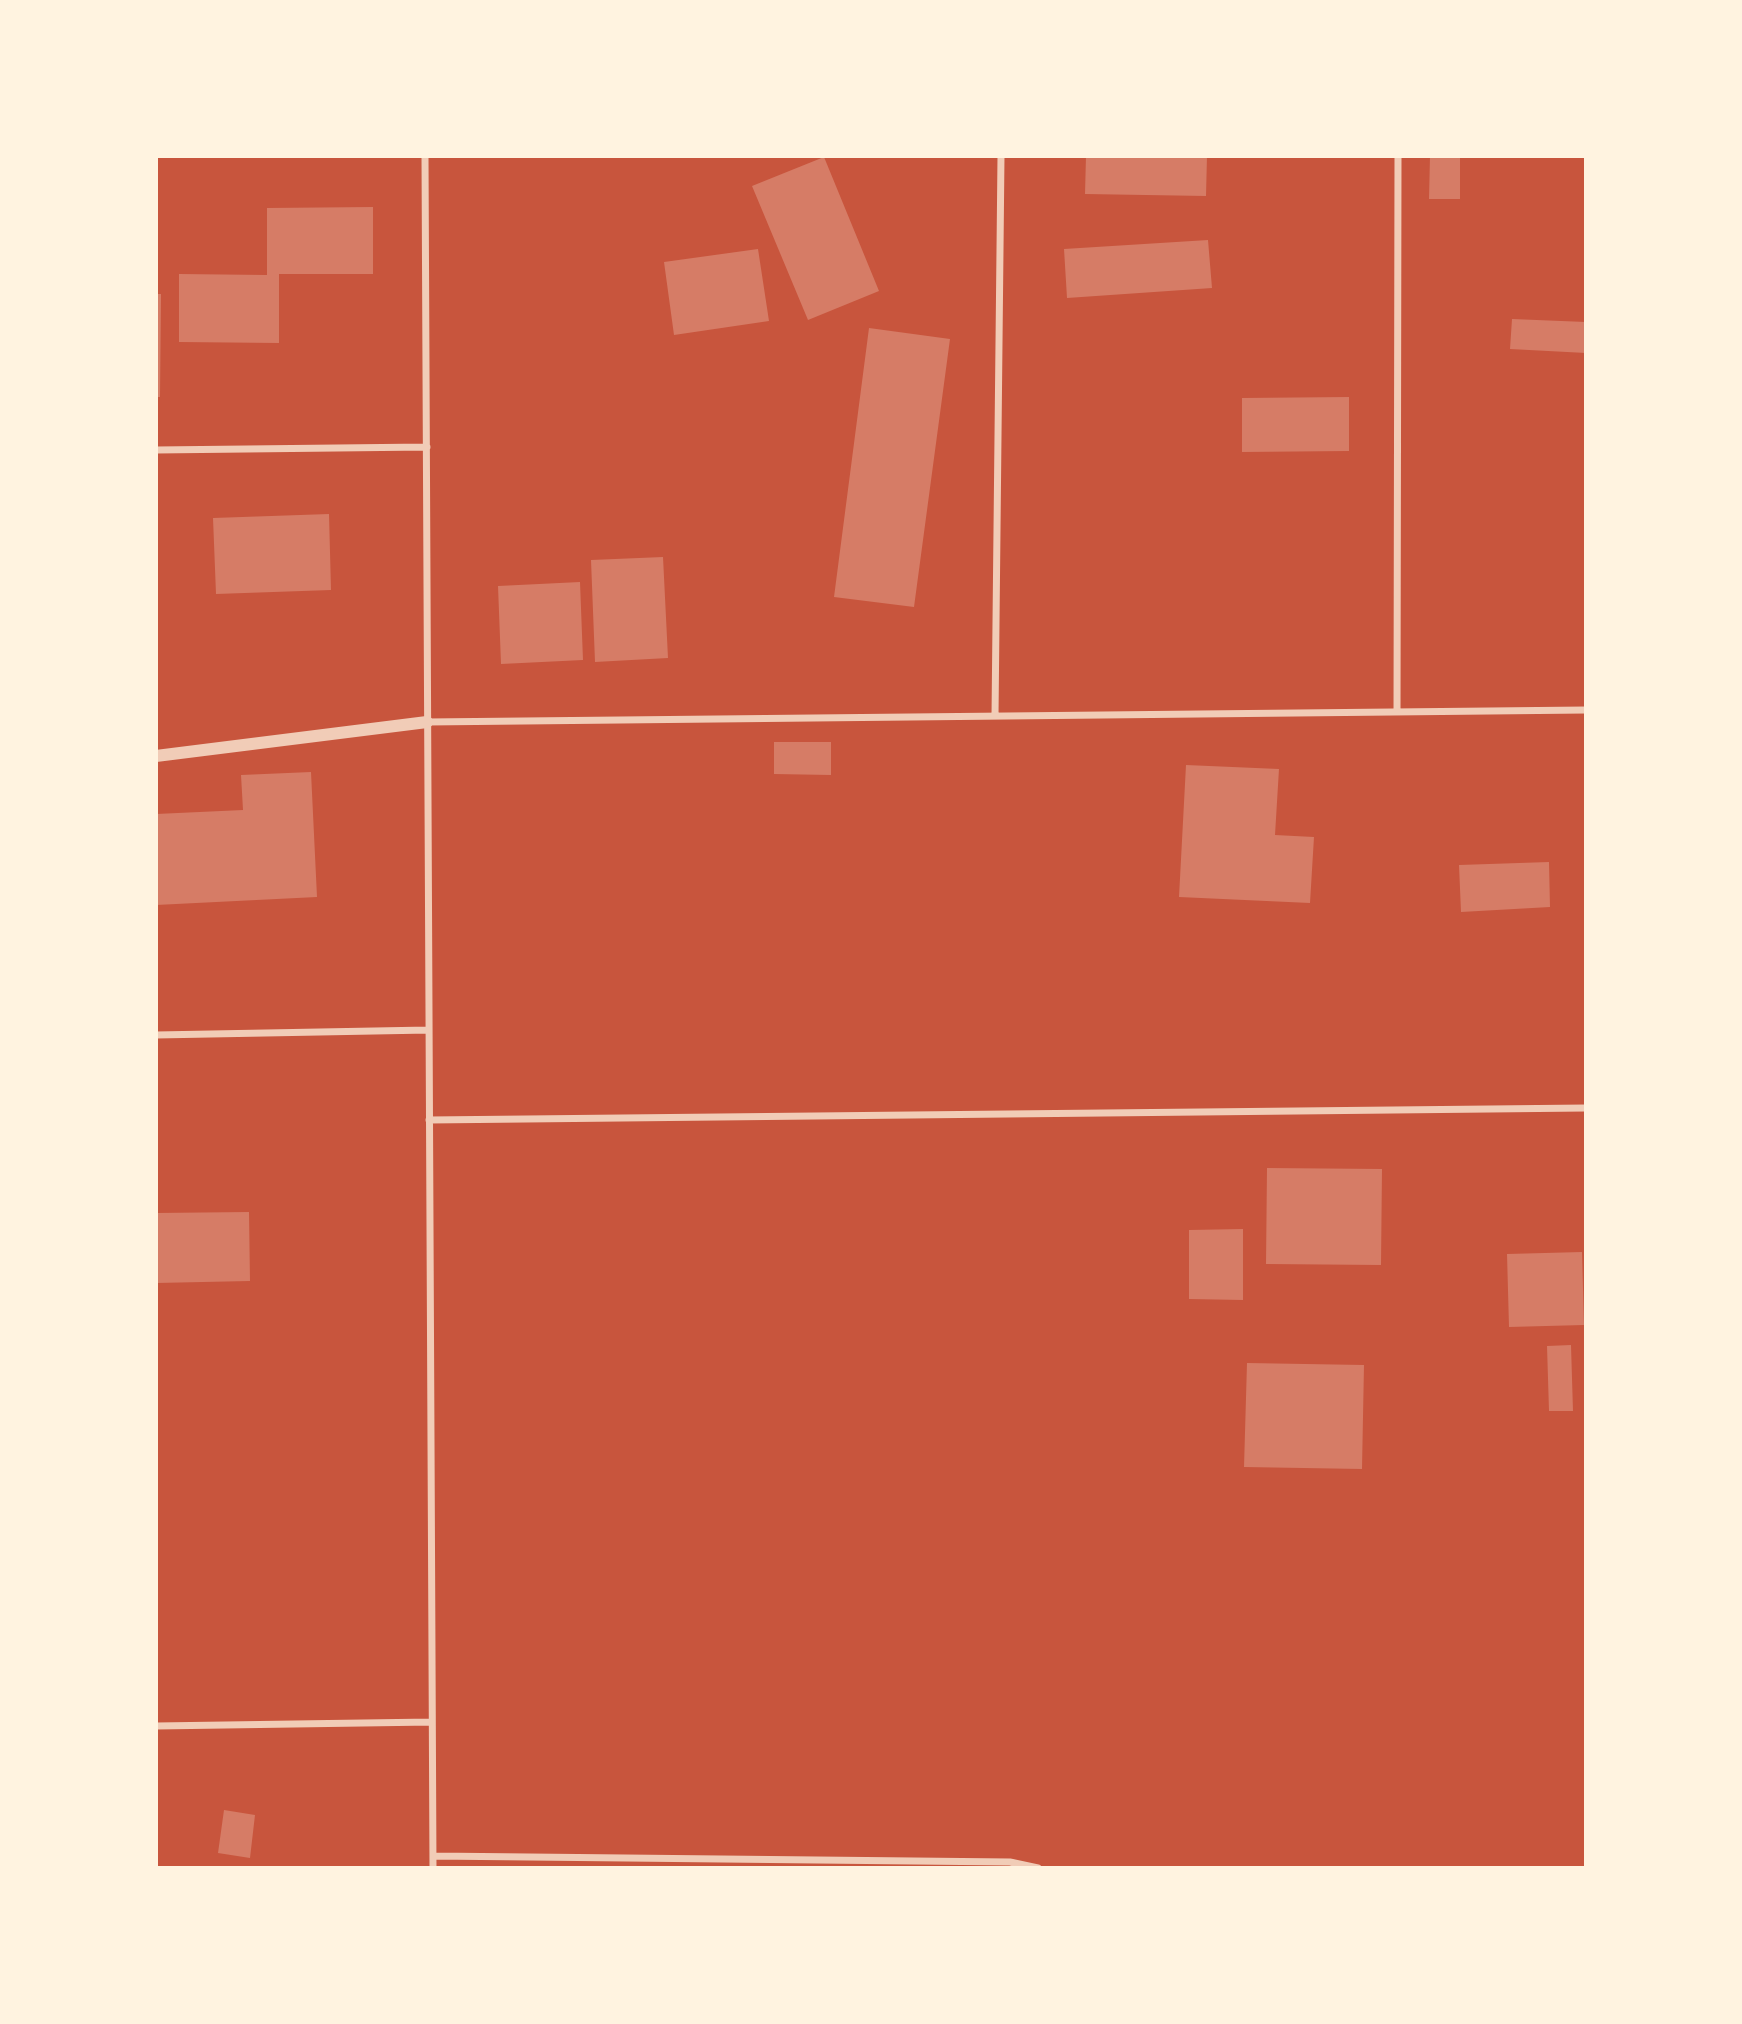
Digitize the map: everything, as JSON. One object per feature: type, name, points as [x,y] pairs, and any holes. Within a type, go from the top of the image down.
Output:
[{"type":"street","points":[[425,156],[433,1868]]},
{"type":"street","points":[[995,716],[1001,156]]},
{"type":"street","points":[[1397,712],[1398,156]]},
{"type":"street","points":[[156,450],[427,447]]},
{"type":"street","points":[[156,756],[428,722],[1586,710]]},
{"type":"street","points":[[156,1035],[429,1030]]},
{"type":"street","points":[[429,1120],[1586,1108]]},
{"type":"street","points":[[156,1726],[432,1722]]},
{"type":"street","points":[[433,1856],[1010,1862],[1038,1868]]},
{"type":"building","points":[[1086,156],[1207,156],[1206,196],[1085,194]]},
{"type":"building","points":[[1430,156],[1460,156],[1460,199],[1429,199]]},
{"type":"building","points":[[824,157],[879,291],[808,320],[752,186]]},
{"type":"building","points":[[373,207],[373,274],[279,274],[279,343],[179,342],[179,274],[267,275],[267,208]]},
{"type":"building","points":[[1208,240],[1212,288],[1067,298],[1064,249]]},
{"type":"building","points":[[758,249],[769,321],[674,335],[664,262]]},
{"type":"building","points":[[156,294],[161,294],[160,397],[156,397]]},
{"type":"building","points":[[1512,319],[1586,322],[1586,353],[1510,349]]},
{"type":"building","points":[[869,328],[950,339],[914,607],[834,597]]},
{"type":"building","points":[[1349,397],[1349,451],[1242,452],[1242,398]]},
{"type":"building","points":[[329,514],[331,590],[216,594],[213,518]]},
{"type":"building","points":[[663,557],[668,658],[595,662],[591,560]]},
{"type":"building","points":[[580,582],[583,660],[501,664],[498,586]]},
{"type":"building","points":[[774,742],[831,742],[831,775],[774,774]]},
{"type":"building","points":[[1186,765],[1279,769],[1275,835],[1314,837],[1310,903],[1179,897]]},
{"type":"building","points":[[311,772],[317,897],[156,905],[156,814],[243,810],[241,775]]},
{"type":"building","points":[[1549,862],[1550,907],[1461,912],[1459,865]]},
{"type":"building","points":[[1267,1168],[1382,1169],[1381,1265],[1266,1264]]},
{"type":"building","points":[[249,1212],[250,1281],[156,1283],[156,1213]]},
{"type":"building","points":[[1243,1229],[1243,1300],[1189,1299],[1189,1230]]},
{"type":"building","points":[[1582,1252],[1584,1325],[1509,1327],[1507,1254]]},
{"type":"building","points":[[1571,1345],[1573,1411],[1549,1411],[1547,1346]]},
{"type":"building","points":[[1247,1363],[1364,1365],[1362,1469],[1244,1467]]},
{"type":"building","points":[[224,1810],[255,1815],[250,1858],[218,1853]]}]
